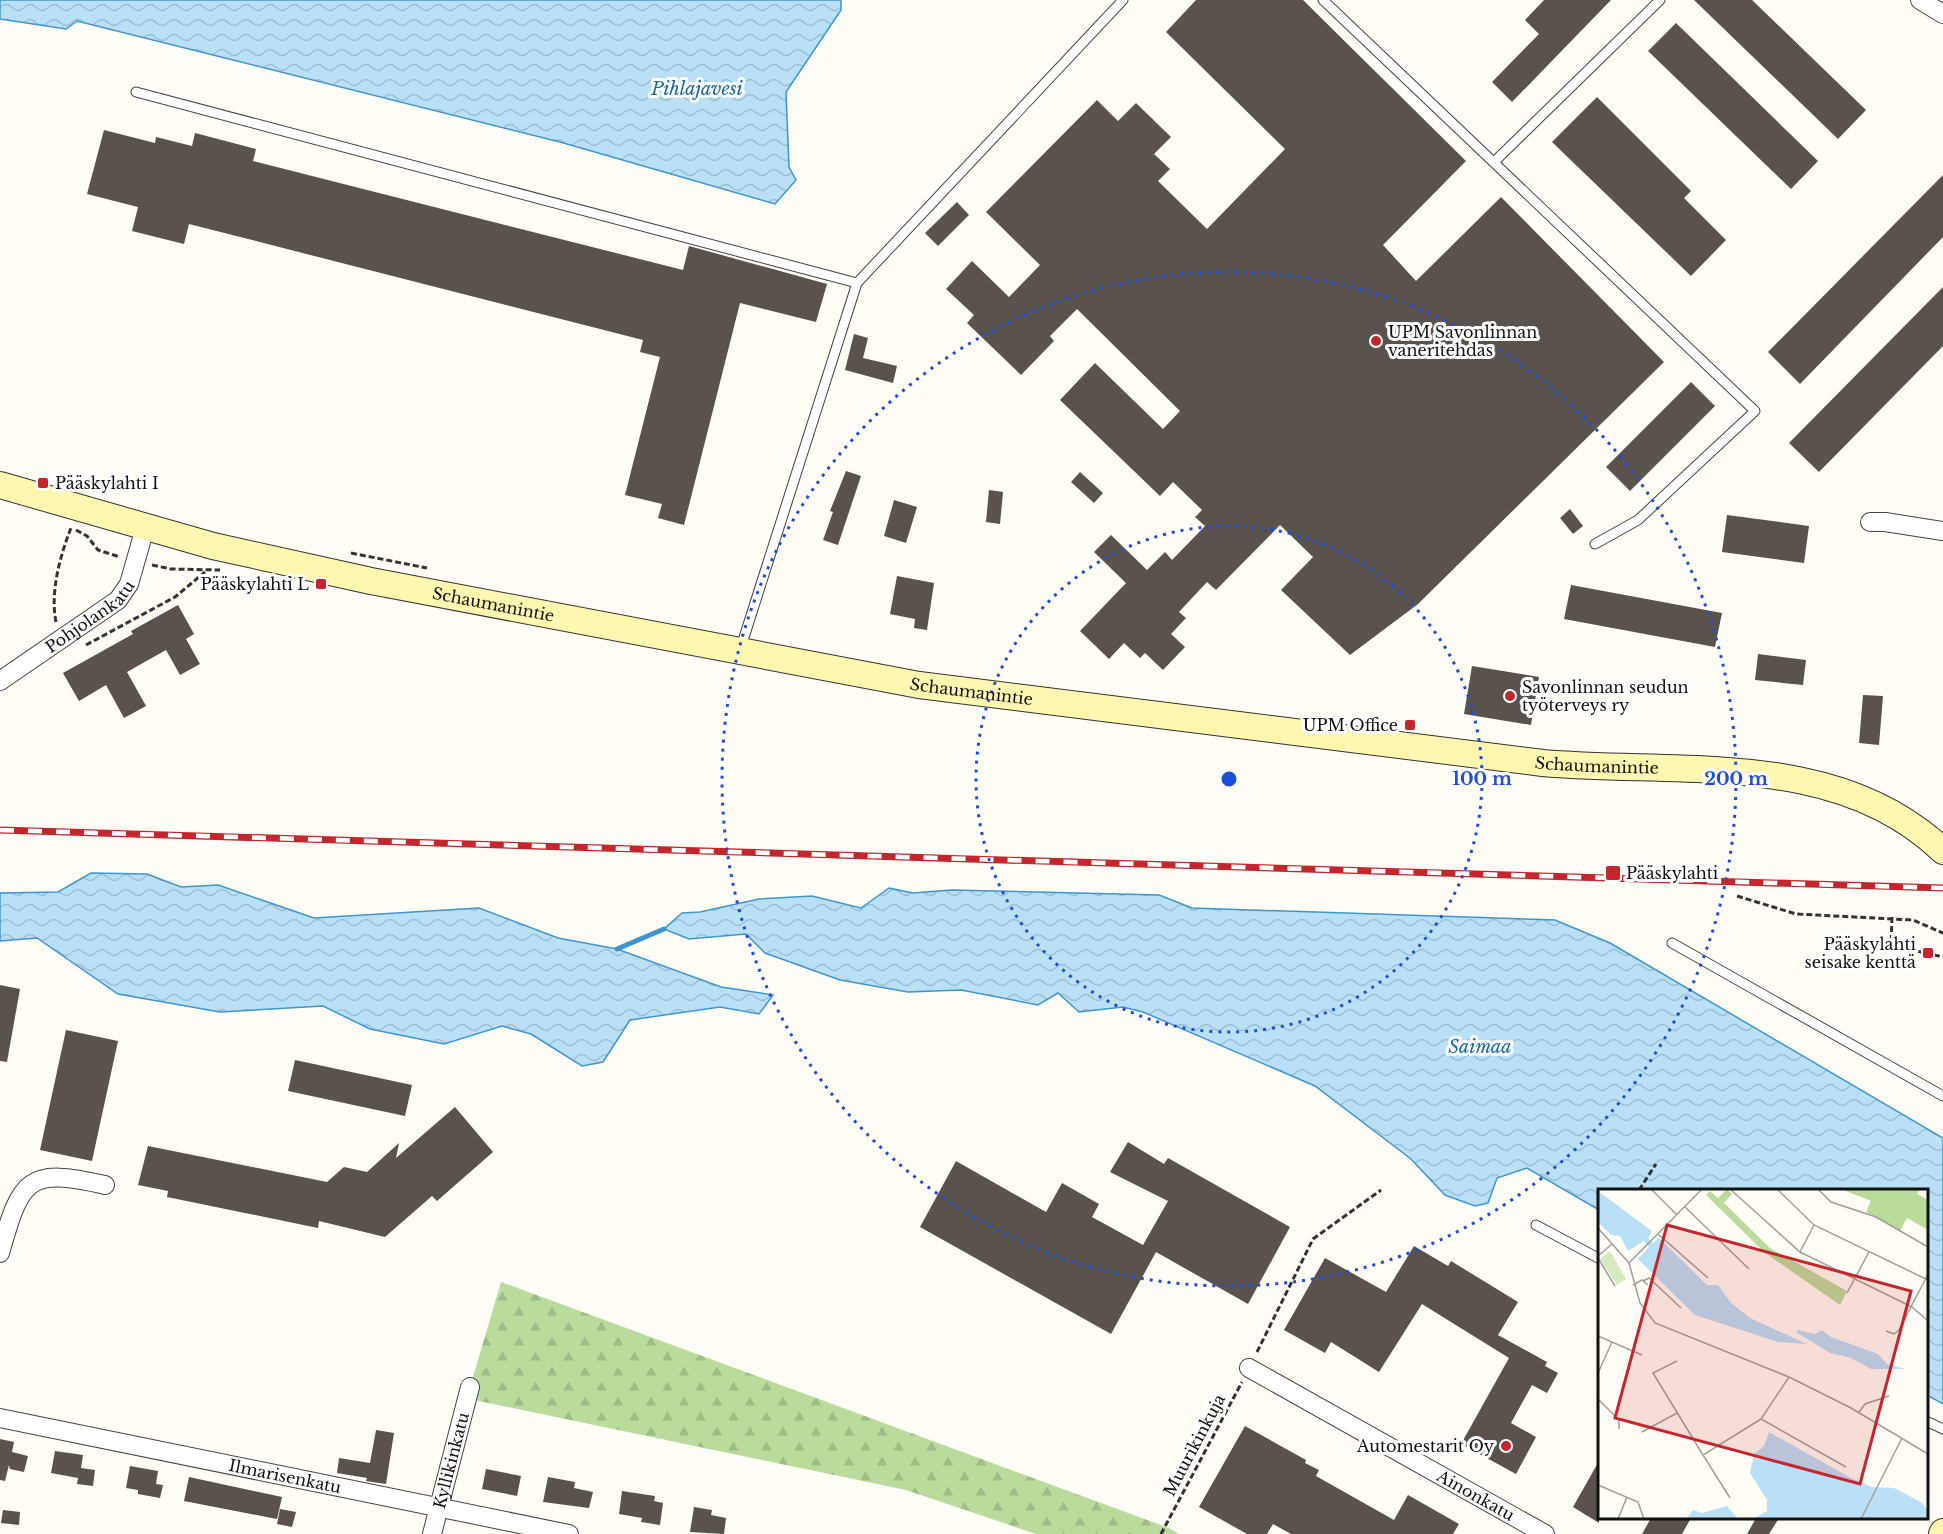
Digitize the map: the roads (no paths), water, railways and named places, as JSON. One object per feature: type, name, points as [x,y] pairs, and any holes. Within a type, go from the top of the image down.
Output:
[{"type":"street","points":[[1920,0],[1943,14]]},
{"type":"street","name":"Schaumanintie","points":[[0,486],[146,528],[371,581],[919,686],[1543,763],[1600,768],[1772,774],[1837,787],[1898,817],[1943,851]]},
{"type":"street","points":[[1869,522],[1885,522],[1943,531]]},
{"type":"street","name":"Pohjolankatu","points":[[0,681],[118,600],[129,584],[146,528]]},
{"type":"street","points":[[0,1253],[10,1217],[21,1195],[31,1184],[45,1177],[68,1177],[105,1185]]},
{"type":"street","name":"Ainonkatu","points":[[1249,1368],[1545,1534]]},
{"type":"street","name":"Kyllikinkatu","points":[[432,1534],[470,1387]]},
{"type":"street","name":"Ilmarisenkatu","points":[[0,1418],[437,1509],[569,1534]]},
{"type":"lane","points":[[739,652],[857,283],[1123,0]]},
{"type":"lane","points":[[1323,0],[1755,411],[1638,520],[1595,544]]},
{"type":"lane","points":[[1494,162],[1660,0]]},
{"type":"lane","points":[[136,92],[857,283]]},
{"type":"lane","points":[[1672,943],[1943,1096]]},
{"type":"lane","points":[[1536,1225],[1598,1257]]},
{"type":"lane","points":[[1928,1422],[1943,1429]]},
{"type":"water","name":"Pihlajavesi","points":[[0,0],[841,0],[841,10],[786,92],[789,167],[796,180],[775,204],[560,142],[77,21],[66,29],[0,19]]},
{"type":"water","points":[[91,873],[147,874],[181,887],[218,885],[314,918],[479,908],[558,938],[617,949],[721,987],[773,995],[759,1014],[720,1007],[630,1020],[603,1062],[582,1066],[531,1034],[502,1026],[444,1044],[370,1029],[323,1006],[220,1012],[118,994],[37,938],[0,941],[0,893],[58,892]]},
{"type":"water","name":"Saimaa","points":[[889,888],[913,893],[951,890],[1159,895],[1192,908],[1555,920],[1610,943],[1943,1138],[1943,1404],[1928,1396],[1928,1189],[1598,1189],[1598,1209],[1527,1168],[1497,1178],[1488,1203],[1475,1206],[1445,1195],[1411,1159],[1315,1086],[1143,1012],[1123,1007],[1079,1012],[1058,993],[1038,1005],[961,990],[908,992],[840,980],[765,953],[746,934],[689,939],[664,929],[682,913],[700,912],[759,899],[812,896],[861,908]]},
{"type":"waterway","points":[[617,949],[664,929]]},
{"type":"railway","points":[[0,830],[1943,888]]},
{"type":"place","name":"UPM Savonlinnan vaneritehdas","points":[[1376,341]]},
{"type":"place","name":"Pääskylahti I","points":[[43,483]]},
{"type":"place","name":"Pääskylahti L","points":[[321,584]]},
{"type":"place","name":"Savonlinnan seudun työterveys ry","points":[[1510,696]]},
{"type":"place","name":"UPM Office","points":[[1410,725]]},
{"type":"place","name":"Pääskylahti","points":[[1613,873]]},
{"type":"place","name":"Pääskylahti seisake kenttä","points":[[1928,953]]},
{"type":"place","name":"Automestarit Oy","points":[[1506,1446]]}]
